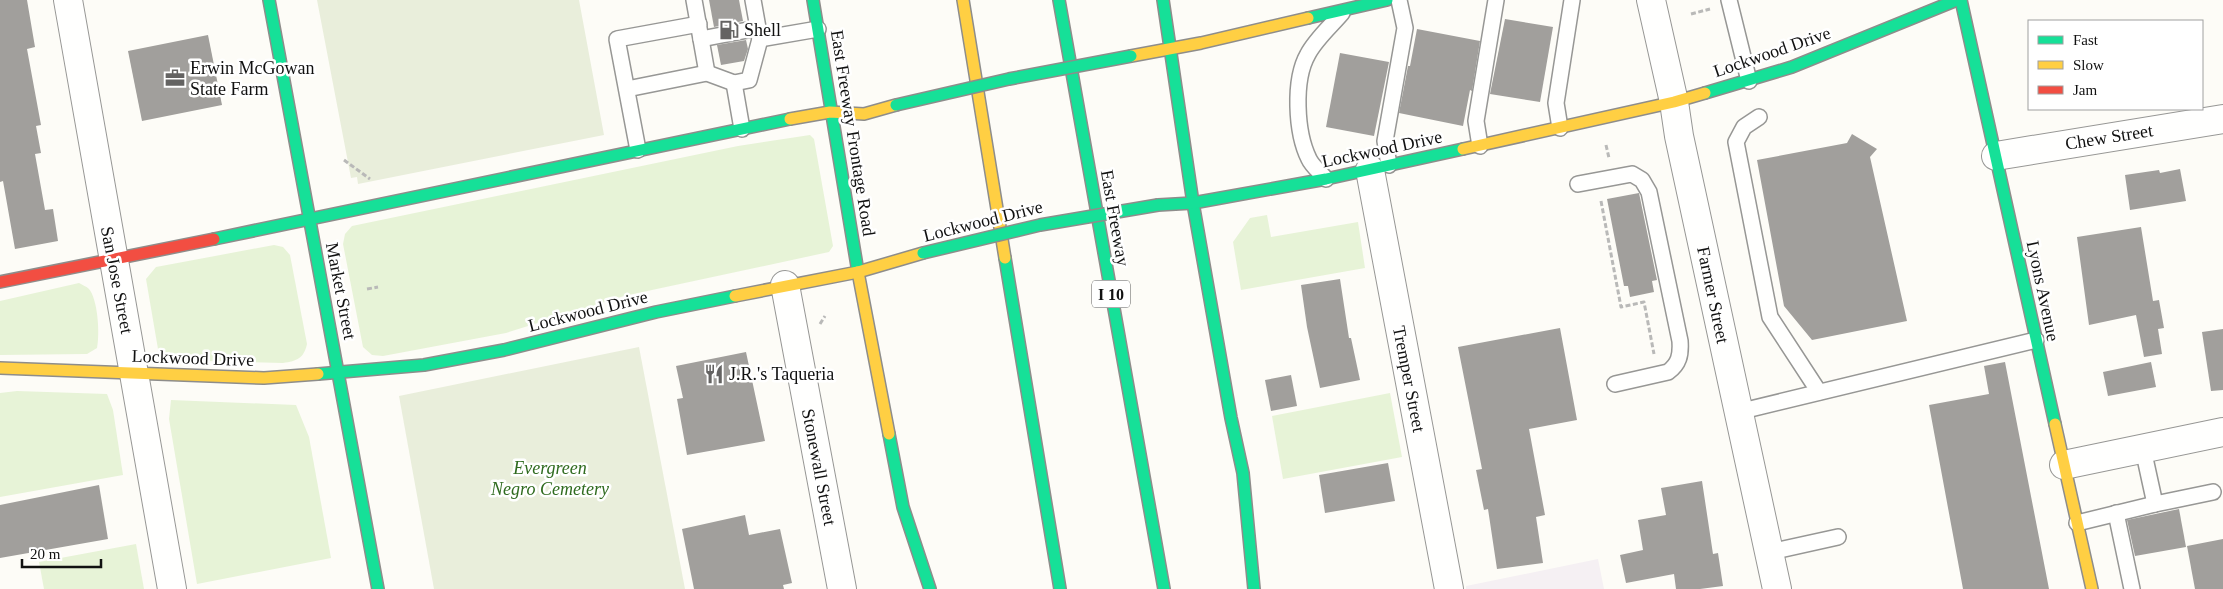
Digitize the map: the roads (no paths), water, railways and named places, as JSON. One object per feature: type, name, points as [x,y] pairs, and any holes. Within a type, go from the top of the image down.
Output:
[{"type":"main road","name":"Market Street","points":[[269,0],[340,373],[378,589]]},
{"type":"main road","name":"East Freeway Frontage Road","points":[[813,0],[830,112],[858,272],[903,507],[930,589]]},
{"type":"main road","points":[[963,0],[1060,589]]},
{"type":"main road","name":"East Freeway","points":[[1059,0],[1164,589]]},
{"type":"main road","points":[[1163,0],[1193,203],[1231,418],[1243,473],[1254,589]]},
{"type":"main road","points":[[0,282],[830,112],[864,114],[981,84],[1169,49],[1387,0]]},
{"type":"main road","name":"Lockwood Drive","points":[[0,368],[93,370],[135,374],[264,378],[424,365],[495,351],[656,312],[858,272],[982,237],[1070,218],[1158,205],[1193,203],[1326,179],[1674,102],[1792,67],[1957,0]]},
{"type":"main road","name":"Lyons Avenue","points":[[1961,0],[2092,589]]},
{"type":"street","name":"San Jose Street","points":[[68,0],[172,589]]},
{"type":"street","name":"Farmer Street","points":[[1651,0],[1738,412],[1778,589]]},
{"type":"street","name":"Chew Street","points":[[1996,156],[2223,118]]},
{"type":"street","name":"Tremper Street","points":[[1379,168],[1449,589]]},
{"type":"street","name":"Stonewall Street","points":[[785,285],[842,589]]},
{"type":"street","points":[[2064,465],[2223,432]]},
{"type":"lane","points":[[694,0],[707,73]]},
{"type":"lane","points":[[627,89],[707,73],[734,83],[750,80],[759,34],[753,0]]},
{"type":"lane","points":[[1379,168],[1405,28],[1399,0]]},
{"type":"lane","points":[[1480,146],[1476,121],[1496,0]]},
{"type":"lane","points":[[1560,128],[1556,103],[1572,0]]},
{"type":"lane","points":[[1723,4],[1749,81]]},
{"type":"lane","points":[[1326,179],[1309,159],[1302,134],[1298,105],[1299,77],[1308,54],[1345,10]]},
{"type":"lane","points":[[638,150],[617,39],[700,31],[759,34],[818,29]]},
{"type":"lane","points":[[734,83],[742,130]]},
{"type":"lane","points":[[1759,117],[1744,127],[1736,142],[1770,317],[1819,392]]},
{"type":"lane","points":[[1578,184],[1632,174],[1642,180],[1649,192],[1680,341],[1679,361],[1668,372],[1614,384]]},
{"type":"lane","points":[[1738,412],[2036,340]]},
{"type":"lane","points":[[2143,448],[2155,504]]},
{"type":"lane","points":[[2077,523],[2213,492]]},
{"type":"lane","points":[[2116,513],[2132,589]]},
{"type":"lane","points":[[1770,552],[1838,537]]},
{"type":"place","name":"Shell","points":[[729,30]]},
{"type":"place","name":"Erwin McGowan State Farm","points":[[175,78]]},
{"type":"place","name":"J.R.'s Taqueria","points":[[714,374]]},
{"type":"park label","name":"Evergreen Negro Cemetery","points":[[550,478]]}]
